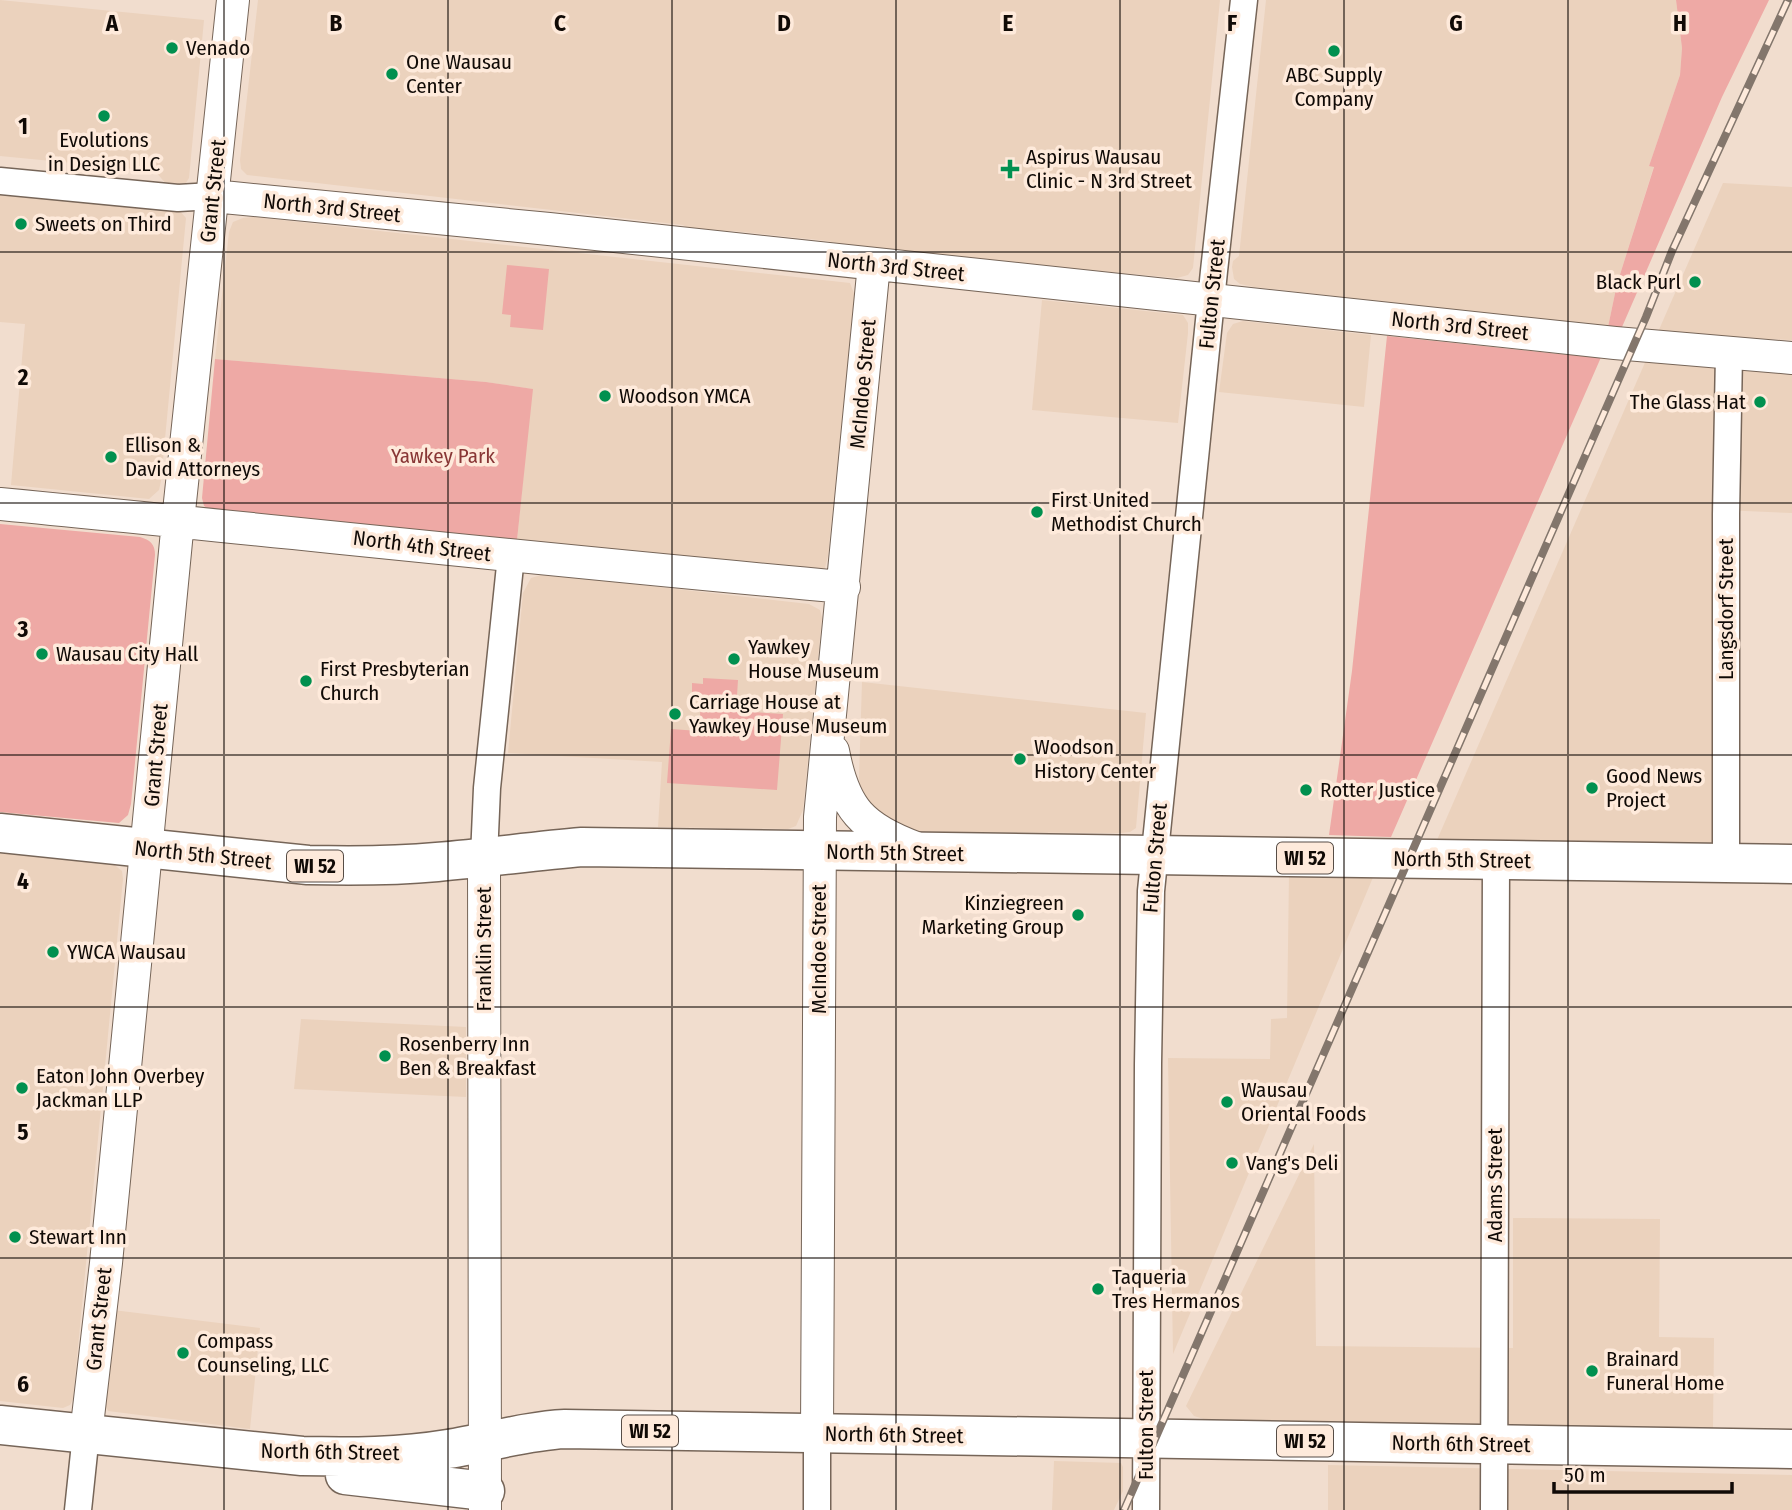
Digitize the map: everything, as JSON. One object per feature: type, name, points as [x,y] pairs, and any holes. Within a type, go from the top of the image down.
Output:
[{"type":"main road","name":"North 5th Street","points":[[0,833],[308,866],[356,867],[438,862],[582,847],[1792,864]]},
{"type":"main road","name":"North 6th Street","points":[[0,1425],[302,1456],[402,1454],[452,1448],[533,1431],[565,1429],[1792,1449]]},
{"type":"main road","points":[[302,1456],[348,1476],[485,1500]]},
{"type":"street","name":"Grant Street","points":[[78,1510],[233,0]]},
{"type":"street","name":"Fulton Street","points":[[1146,1510],[1149,925],[1211,300],[1244,0]]},
{"type":"street","name":"North 3rd Street","points":[[0,181],[178,198],[213,196],[1729,354],[1792,358]]},
{"type":"street","name":"McIndoe Street","points":[[817,1510],[819,851],[828,729],[874,264]]},
{"type":"street","name":"Langsdorf Street","points":[[1727,864],[1726,514],[1729,354]]},
{"type":"street","name":"North 4th Street","points":[[0,504],[844,587]]},
{"type":"street","name":"Franklin Street","points":[[485,1500],[485,857],[487,788],[511,556]]},
{"type":"street","points":[[828,729],[837,773],[852,806],[879,832],[931,853]]},
{"type":"street","name":"Adams Street","points":[[1494,1510],[1496,861]]},
{"type":"shaded area","points":[[0,0],[204,20],[189,178],[184,186],[167,185],[155,171],[0,156]]},
{"type":"shaded area","points":[[258,0],[1220,0],[1193,268],[1188,275],[1177,278],[857,249],[828,241],[734,231],[727,231],[719,236],[694,232],[683,225],[247,175],[241,169],[240,160]]},
{"type":"shaded area","points":[[1266,0],[1676,0],[1682,48],[1680,75],[1649,166],[1654,166],[1617,284],[1608,327],[1254,287],[1240,284],[1234,279],[1232,267],[1233,261],[1239,256]]},
{"type":"shaded area","points":[[1723,183],[1792,187],[1792,340],[1705,337],[1658,332]]},
{"type":"shaded area","points":[[0,191],[179,210],[186,218],[161,481],[159,490],[149,499],[11,485],[25,324],[0,322]]},
{"type":"shaded area","name":"Woodson YMCA","points":[[253,217],[850,283],[855,296],[825,568],[821,570],[517,540],[532,389],[486,382],[215,359],[229,232],[233,222]]},
{"type":"shaded area","points":[[1042,300],[1183,315],[1188,323],[1188,333],[1178,423],[1032,410]]},
{"type":"shaded area","points":[[1243,321],[1371,335],[1364,407],[1219,392],[1227,333],[1233,324]]},
{"type":"shaded area","points":[[1647,358],[1792,371],[1792,513],[1722,510],[1715,843],[1437,840]]},
{"type":"shaded area","points":[[544,574],[809,604],[820,610],[822,618],[803,810],[796,826],[788,829],[658,827],[662,762],[508,753],[523,593],[531,578]]},
{"type":"shaded area","points":[[862,682],[1146,713],[1136,828],[1121,833],[924,832],[908,830],[878,819],[861,793],[859,778]]},
{"type":"shaded area","points":[[0,851],[112,863],[122,871],[123,879],[73,1399],[70,1405],[63,1408],[0,1401]]},
{"type":"shaded area","points":[[1289,874],[1374,875],[1173,1354],[1168,1058],[1270,1059],[1271,1019],[1287,1018]]},
{"type":"shaded area","points":[[301,1019],[466,1027],[466,1097],[294,1089]]},
{"type":"shaded area","points":[[1314,1144],[1316,1346],[1513,1348],[1513,1218],[1660,1219],[1659,1337],[1714,1338],[1713,1428],[1284,1423],[1207,1420],[1194,1416],[1186,1406]]},
{"type":"shaded area","points":[[113,1310],[260,1328],[250,1429],[108,1411],[105,1405]]},
{"type":"shaded area","points":[[1054,1461],[1121,1463],[1123,1491],[1114,1510],[1052,1510]]},
{"type":"shaded area","points":[[1328,1465],[1792,1475],[1792,1510],[1328,1510]]},
{"type":"green space","points":[[1676,0],[1769,0],[1722,97],[1622,327],[1608,327],[1617,284],[1654,167],[1649,166],[1680,75],[1682,48]]},
{"type":"green space","points":[[507,265],[549,269],[543,330],[510,327],[511,315],[502,314]]},
{"type":"green space","points":[[1387,336],[1569,355],[1602,355],[1391,837],[1329,835],[1352,671]]},
{"type":"green space","name":"Yawkey Park","points":[[215,359],[486,382],[533,389],[517,540],[207,508],[202,498]]},
{"type":"green space","points":[[0,524],[140,537],[153,545],[155,555],[131,804],[128,815],[119,823],[0,812]]},
{"type":"green space","points":[[703,678],[738,680],[736,711],[783,714],[777,790],[667,783],[671,729],[699,731],[701,700],[692,699],[692,683],[703,684]]},
{"type":"railway","points":[[1124,1510],[1646,317],[1672,251],[1788,0]]},
{"type":"place","name":"Venado","points":[[172,48]]},
{"type":"place","name":"ABC Supply Company","points":[[1334,51]]},
{"type":"place","name":"One Wausau Center","points":[[392,74]]},
{"type":"place","name":"Evolutions in Design LLC","points":[[104,116]]},
{"type":"place","name":"Aspirus Wausau Clinic - N 3rd Street","points":[[1010,169]]},
{"type":"place","name":"Sweets on Third","points":[[21,224]]},
{"type":"place","name":"Black Purl","points":[[1695,282]]},
{"type":"place","name":"Woodson YMCA","points":[[605,396]]},
{"type":"place","name":"The Glass Hat","points":[[1760,402]]},
{"type":"place","name":"Ellison & David Attorneys","points":[[111,457]]},
{"type":"place","name":"First United Methodist Church","points":[[1037,512]]},
{"type":"place","name":"Wausau City Hall","points":[[42,654]]},
{"type":"place","name":"Yawkey House Museum","points":[[734,659]]},
{"type":"place","name":"First Presbyterian Church","points":[[306,681]]},
{"type":"place","name":"Carriage House at Yawkey House Museum","points":[[675,714]]},
{"type":"place","name":"Woodson History Center","points":[[1020,759]]},
{"type":"place","name":"Good News Project","points":[[1592,788]]},
{"type":"place","name":"Rotter Justice","points":[[1306,790]]},
{"type":"place","name":"Kinziegreen Marketing Group","points":[[1078,915]]},
{"type":"place","name":"YWCA Wausau","points":[[53,952]]},
{"type":"place","name":"Rosenberry Inn Ben & Breakfast","points":[[385,1056]]},
{"type":"place","name":"Eaton John Overbey Jackman LLP","points":[[22,1088]]},
{"type":"place","name":"Wausau Oriental Foods","points":[[1227,1102]]},
{"type":"place","name":"Vang's Deli","points":[[1232,1163]]},
{"type":"place","name":"Stewart Inn","points":[[15,1237]]},
{"type":"place","name":"Taqueria Tres Hermanos","points":[[1098,1289]]},
{"type":"place","name":"Compass Counseling, LLC","points":[[183,1353]]},
{"type":"place","name":"Brainard Funeral Home","points":[[1592,1371]]}]
